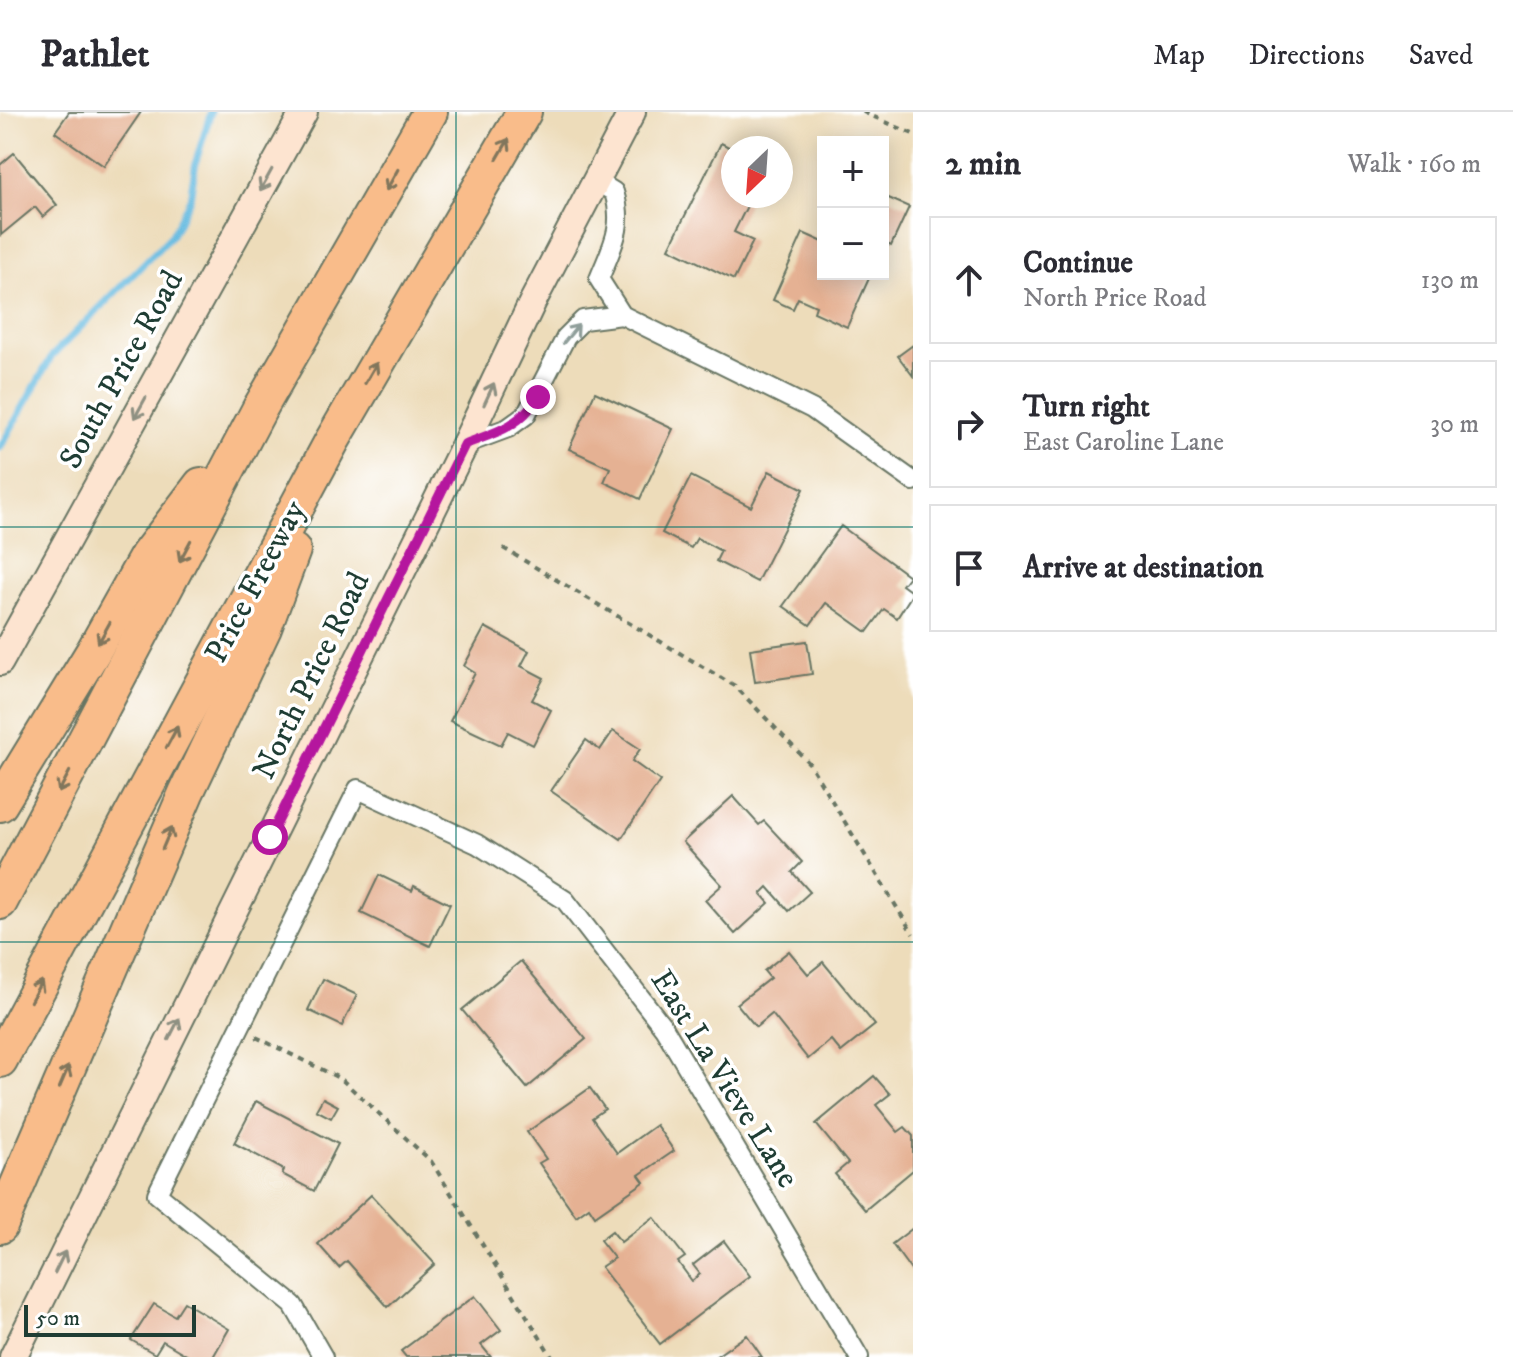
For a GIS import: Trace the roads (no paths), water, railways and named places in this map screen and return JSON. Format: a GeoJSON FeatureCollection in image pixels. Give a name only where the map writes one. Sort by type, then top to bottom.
{"type":"FeatureCollection","features":[{"type":"Feature","properties":{"kind":"highway"},"geometry":{"type":"LineString","coordinates":[[0,902],[260,408],[430,112]]}},
{"type":"Feature","properties":{"kind":"highway","name":"Price Freeway"},"geometry":{"type":"LineString","coordinates":[[0,1060],[332,441],[524,112]]}},
{"type":"Feature","properties":{"kind":"highway"},"geometry":{"type":"LineString","coordinates":[[0,804],[93,652],[147,556],[260,408]]}},
{"type":"Feature","properties":{"kind":"highway"},"geometry":{"type":"LineString","coordinates":[[0,1226],[186,793],[264,628],[332,441]]}},
{"type":"Feature","properties":{"kind":"main road","name":"South Price Road"},"geometry":{"type":"LineString","coordinates":[[0,662],[304,112]]}},
{"type":"Feature","properties":{"kind":"main road","name":"North Price Road"},"geometry":{"type":"LineString","coordinates":[[13,1357],[533,301],[632,112]]}},
{"type":"Feature","properties":{"kind":"street"},"geometry":{"type":"LineString","coordinates":[[596,181],[614,192],[619,211],[618,234],[599,279],[622,315],[812,409],[913,481]]}},
{"type":"Feature","properties":{"kind":"street"},"geometry":{"type":"LineString","coordinates":[[465,444],[508,428],[526,415],[566,337],[583,320],[622,315]]}},
{"type":"Feature","properties":{"kind":"street","name":"East La Vieve Lane"},"geometry":{"type":"LineString","coordinates":[[323,1357],[293,1305],[157,1194],[358,789],[477,844],[565,900],[664,1028],[859,1357]]}},
{"type":"Feature","properties":{"kind":"waterway"},"geometry":{"type":"LineString","coordinates":[[0,448],[52,356],[172,235],[190,199],[196,161],[211,112]]}}]}
